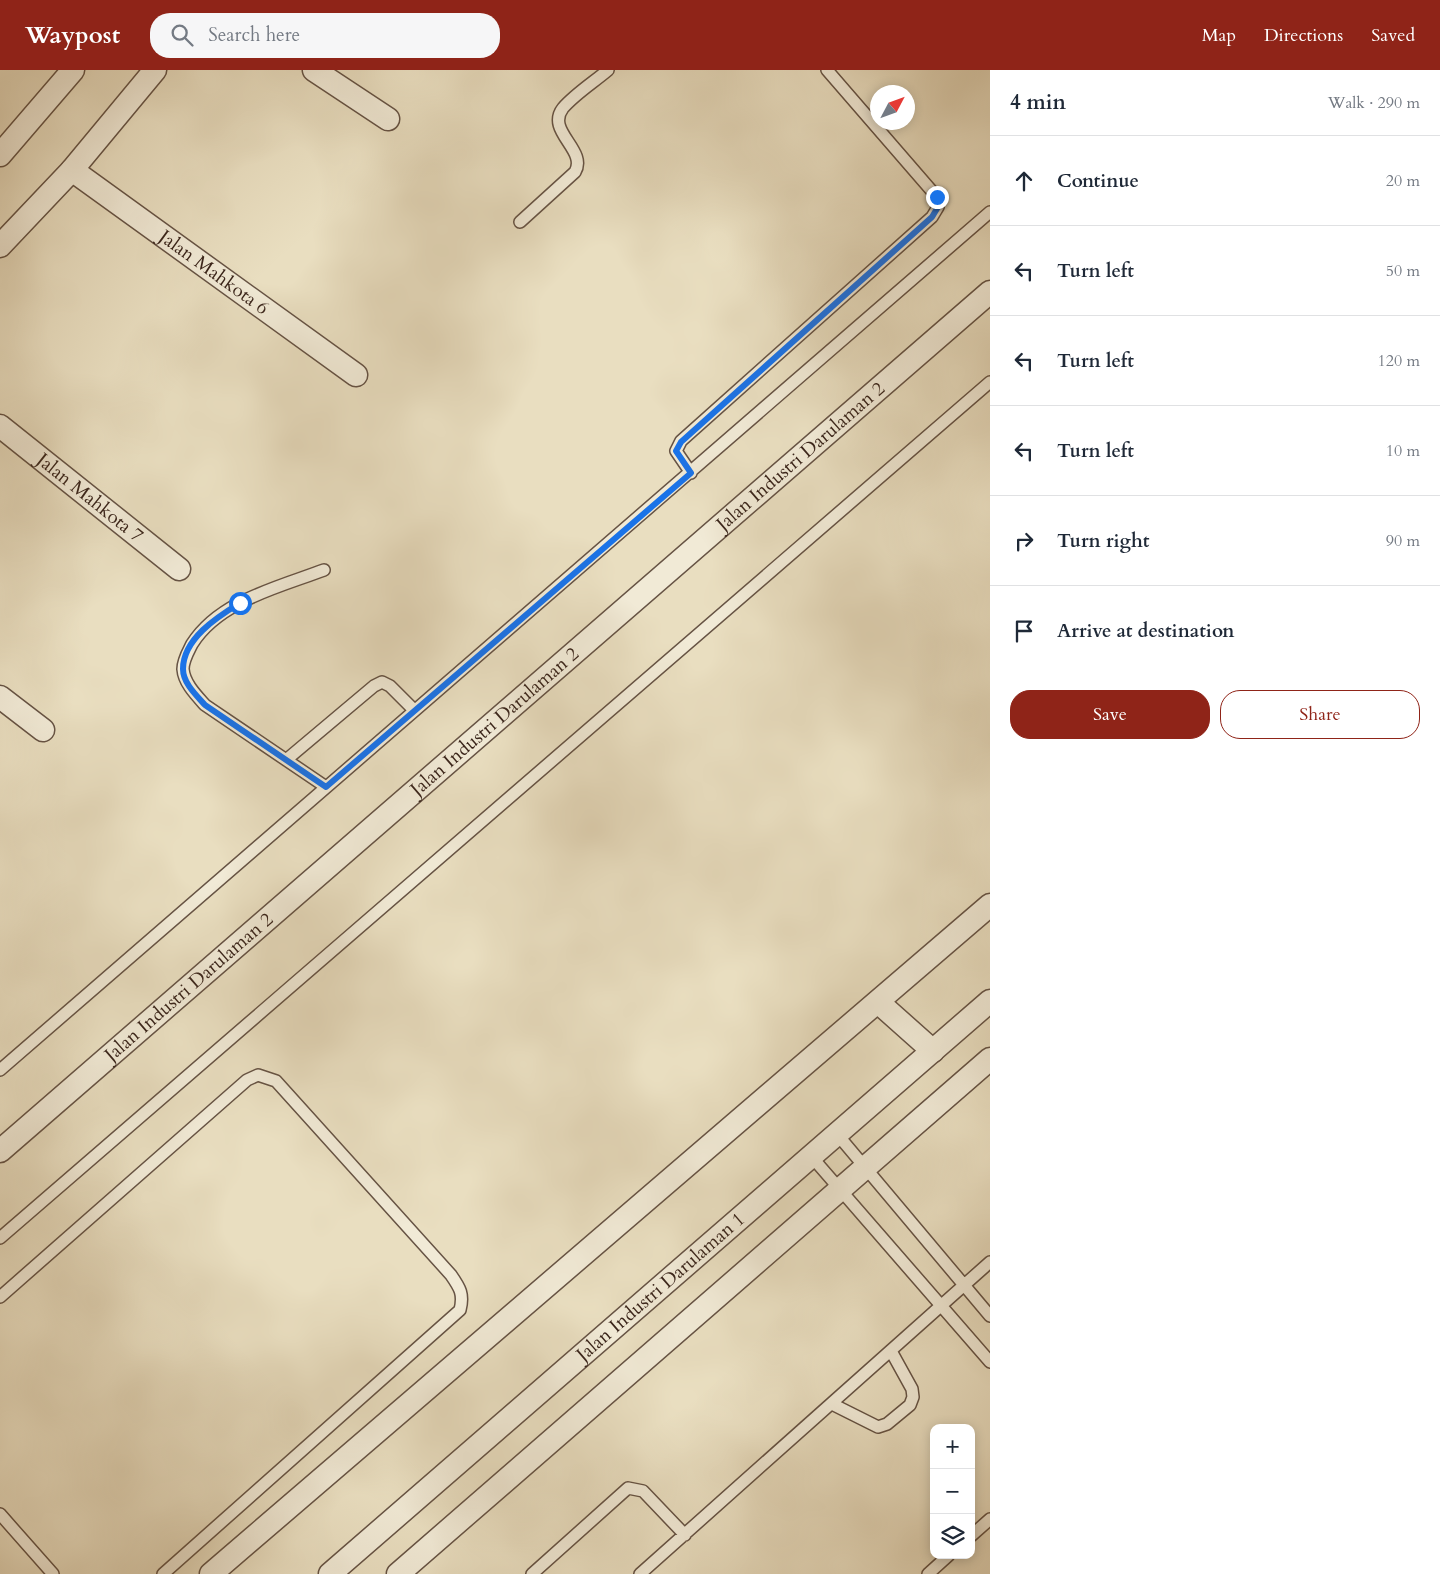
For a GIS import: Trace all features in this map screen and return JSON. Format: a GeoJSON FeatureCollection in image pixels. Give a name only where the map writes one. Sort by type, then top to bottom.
{"type":"FeatureCollection","features":[{"type":"Feature","properties":{"kind":"street"},"geometry":{"type":"LineString","coordinates":[[0,156],[73,70]]}},
{"type":"Feature","properties":{"kind":"street"},"geometry":{"type":"LineString","coordinates":[[0,246],[72,170],[155,70]]}},
{"type":"Feature","properties":{"kind":"street"},"geometry":{"type":"LineString","coordinates":[[314,70],[388,119]]}},
{"type":"Feature","properties":{"kind":"street","name":"Jalan Mahkota 6"},"geometry":{"type":"LineString","coordinates":[[72,170],[356,375]]}},
{"type":"Feature","properties":{"kind":"street","name":"Jalan Industri Darulaman 2"},"geometry":{"type":"LineString","coordinates":[[0,1151],[990,292]]}},
{"type":"Feature","properties":{"kind":"street","name":"Jalan Mahkota 7"},"geometry":{"type":"LineString","coordinates":[[0,426],[179,569]]}},
{"type":"Feature","properties":{"kind":"street"},"geometry":{"type":"LineString","coordinates":[[0,697],[44,730]]}},
{"type":"Feature","properties":{"kind":"street"},"geometry":{"type":"LineString","coordinates":[[211,1574],[990,904]]}},
{"type":"Feature","properties":{"kind":"street"},"geometry":{"type":"LineString","coordinates":[[878,1002],[933,1051]]}},
{"type":"Feature","properties":{"kind":"street","name":"Jalan Industri Darulaman 1"},"geometry":{"type":"LineString","coordinates":[[330,1574],[990,1002]]}},
{"type":"Feature","properties":{"kind":"street"},"geometry":{"type":"LineString","coordinates":[[398,1574],[990,1059]]}},
{"type":"Feature","properties":{"kind":"lane"},"geometry":{"type":"LineString","coordinates":[[520,222],[575,172],[579,165],[578,159],[559,127],[559,118],[563,109],[608,70]]}},
{"type":"Feature","properties":{"kind":"lane"},"geometry":{"type":"LineString","coordinates":[[691,473],[676,451],[681,442],[932,217],[938,207],[937,197],[828,70]]}},
{"type":"Feature","properties":{"kind":"lane"},"geometry":{"type":"LineString","coordinates":[[0,1070],[990,212]]}},
{"type":"Feature","properties":{"kind":"lane"},"geometry":{"type":"LineString","coordinates":[[0,1238],[990,382]]}},
{"type":"Feature","properties":{"kind":"lane"},"geometry":{"type":"LineString","coordinates":[[324,570],[240,603],[218,617],[198,636],[185,656],[183,670],[190,689],[205,705],[326,787]]}},
{"type":"Feature","properties":{"kind":"lane"},"geometry":{"type":"LineString","coordinates":[[286,760],[374,686],[382,682],[390,686],[414,710]]}},
{"type":"Feature","properties":{"kind":"lane"},"geometry":{"type":"LineString","coordinates":[[0,1297],[247,1080],[258,1075],[276,1081],[451,1275],[461,1290],[463,1299],[460,1310],[163,1574]]}},
{"type":"Feature","properties":{"kind":"lane"},"geometry":{"type":"LineString","coordinates":[[837,1134],[990,1316]]}},
{"type":"Feature","properties":{"kind":"lane"},"geometry":{"type":"LineString","coordinates":[[811,1156],[940,1307],[990,1362]]}},
{"type":"Feature","properties":{"kind":"lane"},"geometry":{"type":"LineString","coordinates":[[640,1574],[989,1264]]}},
{"type":"Feature","properties":{"kind":"lane"},"geometry":{"type":"LineString","coordinates":[[832,1404],[878,1427],[887,1424],[910,1405],[913,1397],[912,1389],[891,1351]]}},
{"type":"Feature","properties":{"kind":"lane"},"geometry":{"type":"LineString","coordinates":[[532,1574],[628,1488],[643,1491],[685,1535]]}},
{"type":"Feature","properties":{"kind":"lane"},"geometry":{"type":"LineString","coordinates":[[0,1514],[53,1574]]}},
{"type":"Feature","properties":{"kind":"lane"},"geometry":{"type":"LineString","coordinates":[[975,1532],[990,1519]]}},
{"type":"Feature","properties":{"kind":"lane"},"geometry":{"type":"LineString","coordinates":[[928,1574],[945,1559]]}},
{"type":"Feature","properties":{"kind":"route"},"geometry":{"type":"LineString","coordinates":[[240,603],[218,617],[198,636],[185,656],[183,670],[190,689],[205,705],[326,787],[691,473],[679,457],[676,451],[677,446],[932,217],[938,207],[937,197]]}}]}
